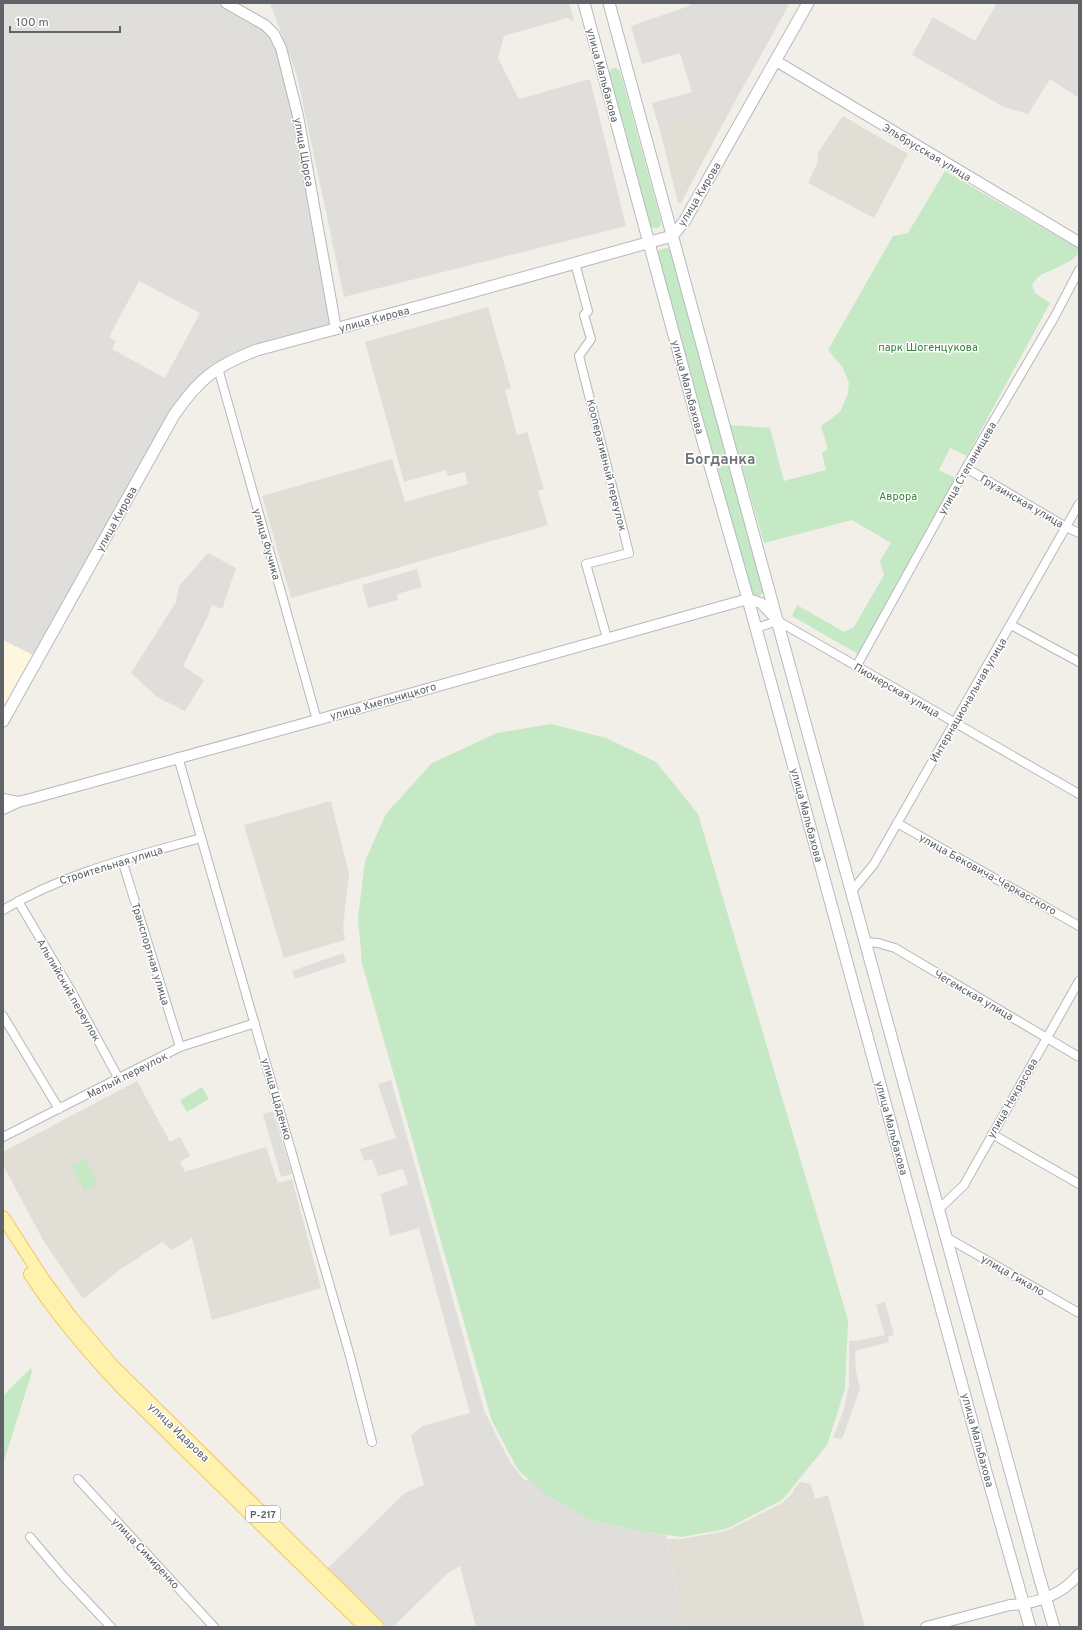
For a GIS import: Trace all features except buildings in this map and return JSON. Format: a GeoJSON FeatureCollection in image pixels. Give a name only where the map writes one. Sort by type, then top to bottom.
{"type":"FeatureCollection","features":[{"type":"Feature","properties":{"kind":"main road","name":"улица Мальбахова"},"geometry":{"type":"LineString","coordinates":[[584,3],[974,1429],[1030,1627]]}},
{"type":"Feature","properties":{"kind":"main road","name":"улица Мальбахова"},"geometry":{"type":"LineString","coordinates":[[609,3],[938,1210],[1054,1627]]}},
{"type":"Feature","properties":{"kind":"main road","name":"улица Кирова"},"geometry":{"type":"LineString","coordinates":[[3,721],[174,415],[195,386],[218,368],[238,357],[257,350],[672,236],[684,222],[808,3]]}},
{"type":"Feature","properties":{"kind":"main road","name":"улица Идарова"},"geometry":{"type":"LineString","coordinates":[[3,1217],[43,1279],[71,1317],[112,1365],[378,1627]]}},
{"type":"Feature","properties":{"kind":"main road","name":"улица Идарова"},"geometry":{"type":"LineString","coordinates":[[3,1232],[41,1292],[91,1355],[142,1408],[365,1627]]}},
{"type":"Feature","properties":{"kind":"street","name":"улица Щорса"},"geometry":{"type":"LineString","coordinates":[[226,3],[265,25],[274,34],[281,48],[298,116],[336,329]]}},
{"type":"Feature","properties":{"kind":"street","name":"Эльбрусская улица"},"geometry":{"type":"LineString","coordinates":[[776,61],[1079,242]]}},
{"type":"Feature","properties":{"kind":"street","name":"Кооперативный переулок"},"geometry":{"type":"LineString","coordinates":[[575,263],[588,311],[584,315],[590,339],[579,356],[630,553],[586,564],[607,638]]}},
{"type":"Feature","properties":{"kind":"street","name":"улица Степанищева"},"geometry":{"type":"LineString","coordinates":[[856,666],[966,468],[1055,316],[1079,270]]}},
{"type":"Feature","properties":{"kind":"street","name":"улица Фучика"},"geometry":{"type":"LineString","coordinates":[[218,368],[317,720]]}},
{"type":"Feature","properties":{"kind":"street","name":"Грузинская улица"},"geometry":{"type":"LineString","coordinates":[[966,468],[1066,527],[1079,533]]}},
{"type":"Feature","properties":{"kind":"street","name":"Интернациональная улица"},"geometry":{"type":"LineString","coordinates":[[851,892],[874,864],[1079,504]]}},
{"type":"Feature","properties":{"kind":"street"},"geometry":{"type":"LineString","coordinates":[[761,603],[770,594]]}},
{"type":"Feature","properties":{"kind":"street"},"geometry":{"type":"LineString","coordinates":[[748,599],[761,603],[778,621],[756,628]]}},
{"type":"Feature","properties":{"kind":"street","name":"улица Хмельницкого"},"geometry":{"type":"LineString","coordinates":[[3,809],[18,802],[748,599]]}},
{"type":"Feature","properties":{"kind":"street","name":"Пионерская улица"},"geometry":{"type":"LineString","coordinates":[[778,621],[1079,794]]}},
{"type":"Feature","properties":{"kind":"street"},"geometry":{"type":"LineString","coordinates":[[1011,625],[1079,662]]}},
{"type":"Feature","properties":{"kind":"street","name":"улица Щаденко"},"geometry":{"type":"LineString","coordinates":[[178,757],[350,1356],[372,1442]]}},
{"type":"Feature","properties":{"kind":"street"},"geometry":{"type":"LineString","coordinates":[[3,799],[18,802]]}},
{"type":"Feature","properties":{"kind":"street","name":"улица Бековича-Черкасского"},"geometry":{"type":"LineString","coordinates":[[897,823],[1079,926]]}},
{"type":"Feature","properties":{"kind":"street","name":"Строительная улица"},"geometry":{"type":"LineString","coordinates":[[3,910],[46,887],[72,876],[122,860],[201,838]]}},
{"type":"Feature","properties":{"kind":"street","name":"Транспортная улица"},"geometry":{"type":"LineString","coordinates":[[122,860],[180,1047]]}},
{"type":"Feature","properties":{"kind":"street","name":"Альпийский переулок"},"geometry":{"type":"LineString","coordinates":[[18,901],[70,989],[119,1079]]}},
{"type":"Feature","properties":{"kind":"street","name":"Чегемская улица"},"geometry":{"type":"LineString","coordinates":[[865,942],[878,943],[895,948],[1079,1057]]}},
{"type":"Feature","properties":{"kind":"street","name":"улица Некрасова"},"geometry":{"type":"LineString","coordinates":[[938,1210],[964,1185],[1079,981]]}},
{"type":"Feature","properties":{"kind":"street"},"geometry":{"type":"LineString","coordinates":[[3,1016],[59,1109]]}},
{"type":"Feature","properties":{"kind":"street","name":"Малый переулок"},"geometry":{"type":"LineString","coordinates":[[3,1137],[180,1047],[255,1022]]}},
{"type":"Feature","properties":{"kind":"street"},"geometry":{"type":"LineString","coordinates":[[992,1134],[1079,1184]]}},
{"type":"Feature","properties":{"kind":"street","name":"улица Гикало"},"geometry":{"type":"LineString","coordinates":[[946,1237],[1079,1313]]}},
{"type":"Feature","properties":{"kind":"street","name":"улица Симиренко"},"geometry":{"type":"LineString","coordinates":[[78,1479],[214,1627]]}},
{"type":"Feature","properties":{"kind":"street"},"geometry":{"type":"LineString","coordinates":[[30,1536],[63,1576],[111,1627]]}},
{"type":"Feature","properties":{"kind":"street"},"geometry":{"type":"LineString","coordinates":[[926,1627],[939,1625],[1010,1605],[1024,1604],[1046,1598],[1062,1590],[1079,1574]]}},
{"type":"Feature","properties":{"kind":"shaded area"},"geometry":{"type":"Polygon","coordinates":[[[3,3],[226,3],[278,40],[336,329],[257,350],[195,386],[39,658],[3,640],[3,3]],[[139,281],[109,337],[116,341],[112,349],[165,378],[200,313],[139,281]]]}},
{"type":"Feature","properties":{"kind":"shaded area"},"geometry":{"type":"Polygon","coordinates":[[[270,3],[569,3],[574,22],[567,18],[504,36],[498,58],[519,99],[590,79],[626,226],[344,297],[297,76],[270,3]]]}},
{"type":"Feature","properties":{"kind":"shaded area"},"geometry":{"type":"Polygon","coordinates":[[[690,3],[790,3],[733,105],[659,127],[652,103],[692,92],[680,53],[642,64],[631,26],[689,6],[690,3]]]}},
{"type":"Feature","properties":{"kind":"shaded area"},"geometry":{"type":"Polygon","coordinates":[[[997,3],[1079,3],[1079,98],[1050,79],[1028,114],[1004,107],[912,55],[933,17],[975,41],[997,3]]]}},
{"type":"Feature","properties":{"kind":"shaded area"},"geometry":{"type":"Polygon","coordinates":[[[733,105],[681,203],[678,203],[659,127],[733,105]]]}},
{"type":"Feature","properties":{"kind":"shaded area"},"geometry":{"type":"Polygon","coordinates":[[[843,116],[908,154],[874,218],[808,183],[818,161],[818,152],[843,116]]]}},
{"type":"Feature","properties":{"kind":"shaded area"},"geometry":{"type":"Polygon","coordinates":[[[488,307],[511,388],[505,390],[517,435],[527,432],[544,489],[538,491],[548,525],[291,598],[262,496],[392,459],[405,502],[468,484],[465,472],[448,476],[446,470],[404,482],[365,342],[488,307]]]}},
{"type":"Feature","properties":{"kind":"shaded area"},"geometry":{"type":"Polygon","coordinates":[[[208,553],[236,568],[222,609],[212,605],[183,666],[204,680],[185,711],[157,697],[131,673],[176,602],[179,586],[208,553]]]}},
{"type":"Feature","properties":{"kind":"shaded area"},"geometry":{"type":"Polygon","coordinates":[[[417,569],[422,587],[397,594],[398,600],[368,608],[362,585],[417,569]]]}},
{"type":"Feature","properties":{"kind":"shaded area"},"geometry":{"type":"Polygon","coordinates":[[[3,640],[39,658],[3,721],[3,640]]]}},
{"type":"Feature","properties":{"kind":"shaded area"},"geometry":{"type":"Polygon","coordinates":[[[331,801],[349,874],[343,927],[345,940],[284,958],[244,825],[331,801]]]}},
{"type":"Feature","properties":{"kind":"shaded area"},"geometry":{"type":"Polygon","coordinates":[[[343,953],[346,962],[295,979],[292,971],[343,953]]]}},
{"type":"Feature","properties":{"kind":"shaded area"},"geometry":{"type":"Polygon","coordinates":[[[391,1080],[484,1410],[497,1437],[511,1463],[525,1481],[530,1479],[548,1496],[590,1520],[666,1535],[683,1627],[476,1627],[460,1566],[449,1572],[393,1627],[386,1627],[327,1569],[405,1493],[424,1485],[411,1436],[422,1426],[470,1413],[419,1228],[390,1236],[381,1194],[408,1184],[403,1169],[378,1176],[372,1159],[364,1161],[360,1149],[396,1138],[378,1084],[391,1080]]]}},
{"type":"Feature","properties":{"kind":"shaded area"},"geometry":{"type":"Polygon","coordinates":[[[137,1081],[170,1142],[180,1137],[190,1156],[180,1162],[185,1172],[266,1147],[278,1183],[292,1179],[321,1288],[212,1320],[192,1238],[172,1250],[162,1242],[118,1271],[83,1299],[43,1240],[3,1165],[3,1152],[137,1081]]]}},
{"type":"Feature","properties":{"kind":"shaded area"},"geometry":{"type":"Polygon","coordinates":[[[273,1111],[292,1174],[281,1177],[263,1114],[273,1111]]]}},
{"type":"Feature","properties":{"kind":"shaded area"},"geometry":{"type":"Polygon","coordinates":[[[885,1302],[894,1335],[888,1337],[889,1342],[855,1351],[856,1371],[860,1389],[842,1439],[833,1438],[844,1409],[849,1386],[849,1341],[885,1335],[876,1305],[885,1302]]]}},
{"type":"Feature","properties":{"kind":"shaded area"},"geometry":{"type":"Polygon","coordinates":[[[800,1482],[811,1484],[815,1499],[828,1495],[865,1627],[683,1627],[667,1539],[682,1539],[726,1531],[781,1504],[792,1494],[800,1482]]]}},
{"type":"Feature","properties":{"kind":"green space"},"geometry":{"type":"Polygon","coordinates":[[[613,68],[620,71],[661,221],[661,225],[658,228],[651,227],[609,73],[613,68]]]}},
{"type":"Feature","properties":{"kind":"green space","name":"парк Шогенцукова"},"geometry":{"type":"Polygon","coordinates":[[[945,171],[1079,249],[1078,254],[1069,262],[1038,277],[1032,285],[1035,293],[1050,303],[967,456],[950,448],[939,470],[955,478],[858,654],[792,616],[797,605],[844,632],[854,627],[884,575],[880,561],[891,543],[852,520],[764,543],[730,425],[770,428],[784,481],[826,470],[822,453],[828,449],[821,426],[840,412],[848,394],[849,383],[843,368],[828,350],[893,236],[908,233],[945,171]]]}},
{"type":"Feature","properties":{"kind":"green space"},"geometry":{"type":"Polygon","coordinates":[[[668,248],[671,251],[763,589],[763,593],[759,596],[754,595],[751,591],[658,255],[658,251],[668,248]]]}},
{"type":"Feature","properties":{"kind":"green space"},"geometry":{"type":"Polygon","coordinates":[[[551,724],[606,738],[656,762],[698,814],[848,1320],[845,1389],[827,1445],[782,1500],[726,1529],[682,1537],[640,1531],[590,1520],[548,1496],[518,1470],[492,1421],[362,963],[358,918],[365,861],[386,814],[432,763],[497,733],[551,724]]]}},
{"type":"Feature","properties":{"kind":"green space"},"geometry":{"type":"Polygon","coordinates":[[[202,1087],[209,1099],[187,1112],[180,1100],[202,1087]]]}},
{"type":"Feature","properties":{"kind":"green space"},"geometry":{"type":"Polygon","coordinates":[[[85,1159],[98,1183],[84,1191],[71,1166],[85,1159]]]}},
{"type":"Feature","properties":{"kind":"green space"},"geometry":{"type":"Polygon","coordinates":[[[31,1368],[32,1372],[3,1464],[3,1396],[31,1368]]]}},
{"type":"Feature","properties":{"kind":"district","name":"Богданка"},"geometry":{"type":"Point","coordinates":[720,459]}},
{"type":"Feature","properties":{"kind":"park label","name":"Аврора"},"geometry":{"type":"Point","coordinates":[898,496]}}]}
